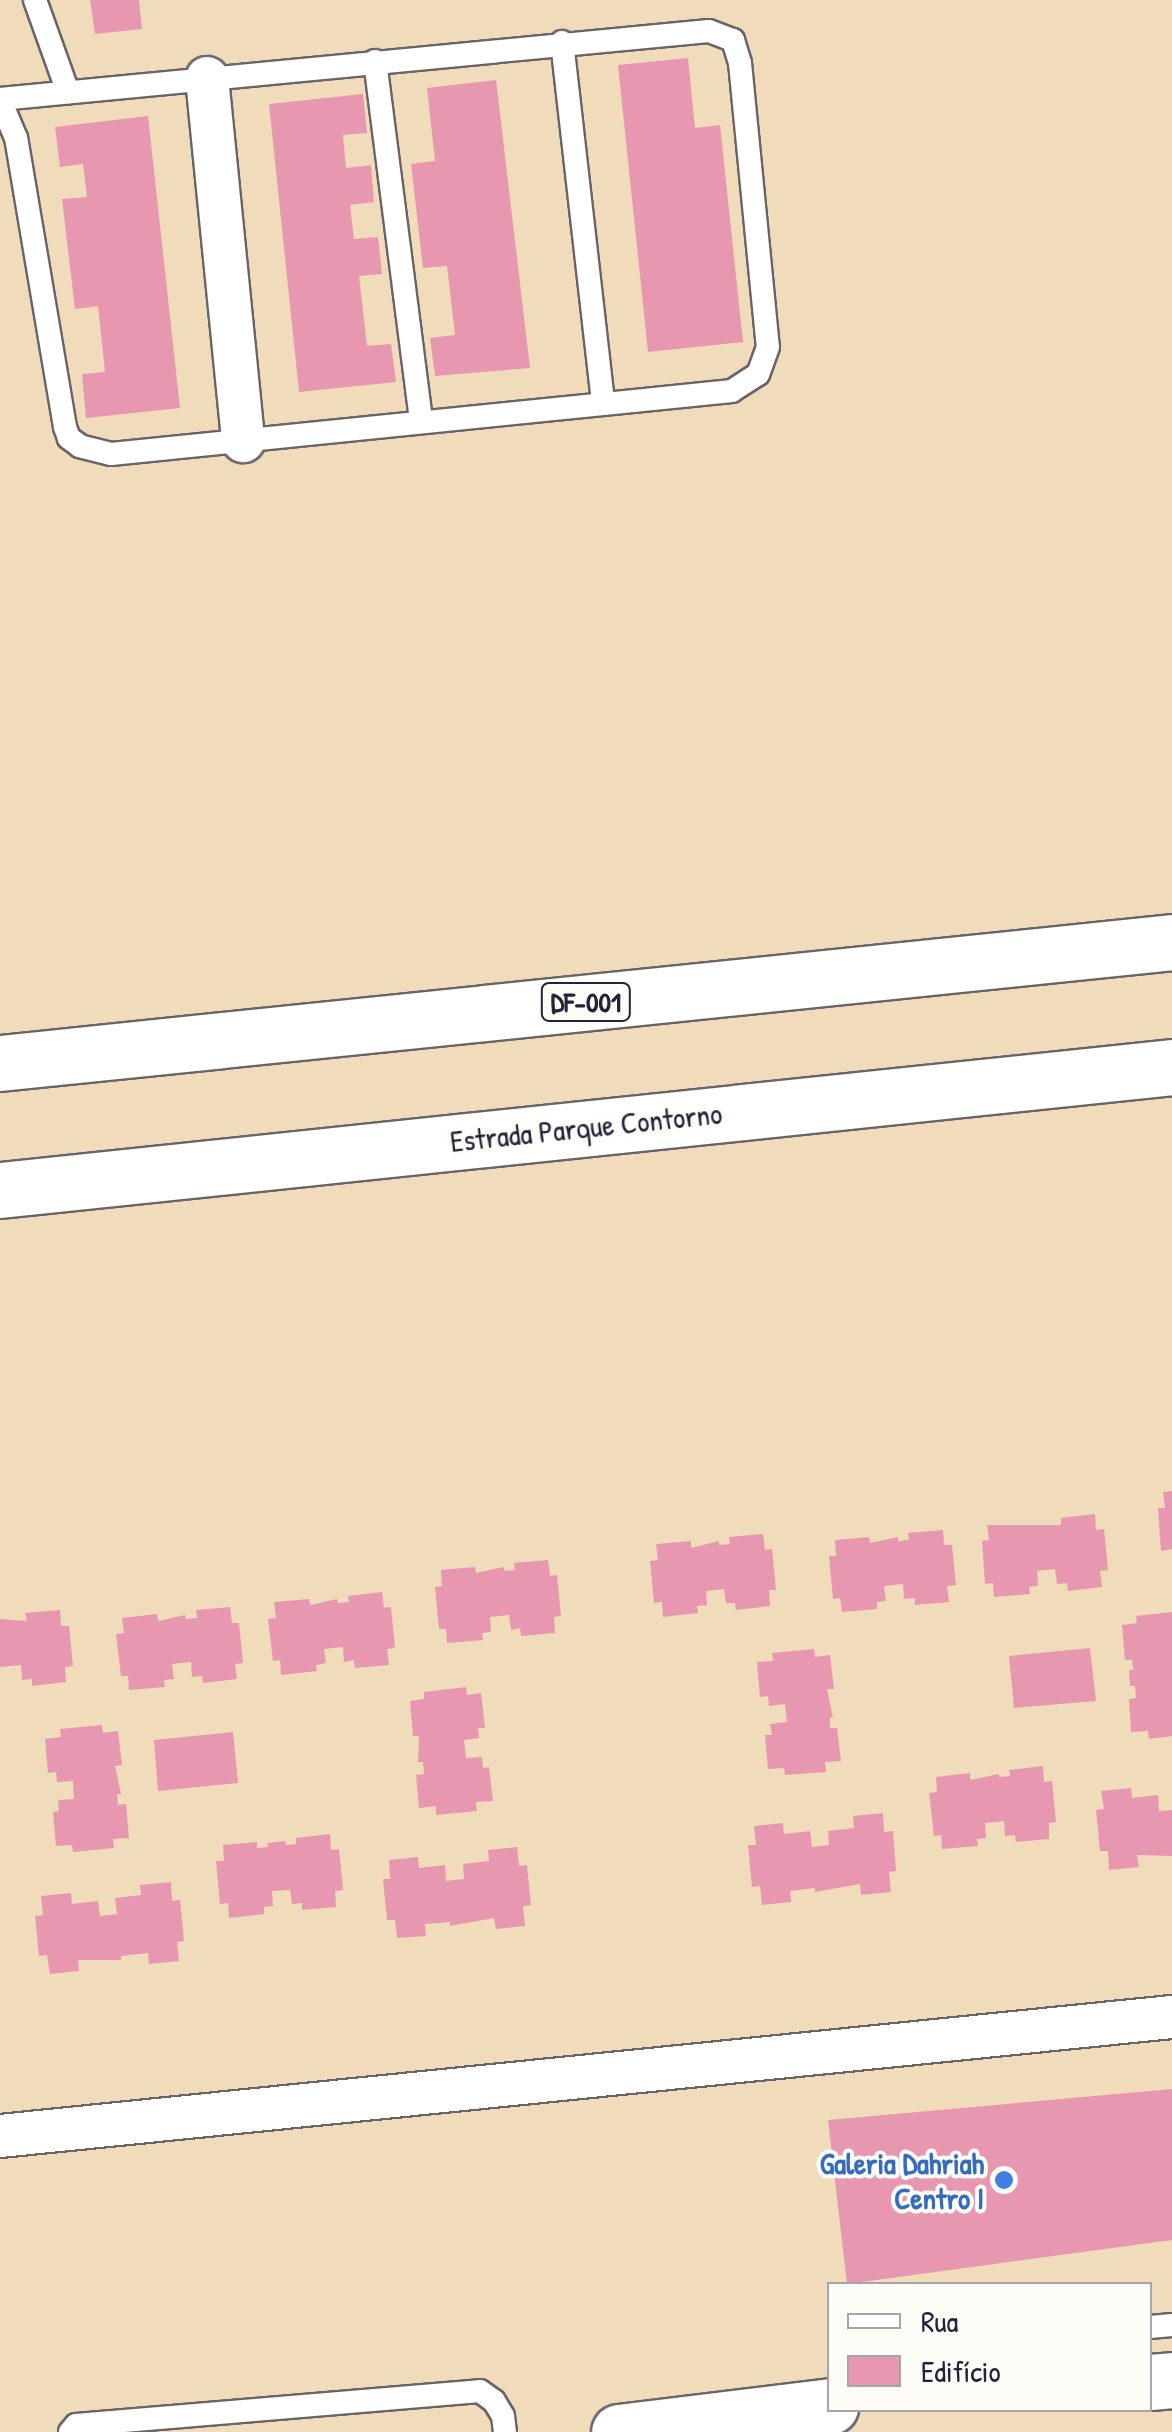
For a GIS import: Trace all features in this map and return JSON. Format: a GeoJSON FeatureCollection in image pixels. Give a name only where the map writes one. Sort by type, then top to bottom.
{"type":"FeatureCollection","features":[{"type":"Feature","properties":{"kind":"main road","name":"DF-001"},"geometry":{"type":"LineString","coordinates":[[0,1062],[1172,942]]}},
{"type":"Feature","properties":{"kind":"main road","name":"Estrada Parque Contorno"},"geometry":{"type":"LineString","coordinates":[[0,1190],[1172,1067]]}},
{"type":"Feature","properties":{"kind":"main road"},"geometry":{"type":"LineString","coordinates":[[619,2432],[827,2406]]}},
{"type":"Feature","properties":{"kind":"street"},"geometry":{"type":"LineString","coordinates":[[207,78],[243,441]]}},
{"type":"Feature","properties":{"kind":"street"},"geometry":{"type":"LineString","coordinates":[[0,2136],[1172,2017]]}},
{"type":"Feature","properties":{"kind":"lane"},"geometry":{"type":"LineString","coordinates":[[35,0],[68,92]]}},
{"type":"Feature","properties":{"kind":"lane"},"geometry":{"type":"LineString","coordinates":[[709,31],[733,40],[740,64],[768,348],[758,374],[732,391],[111,454],[69,438],[16,138],[0,100],[207,78],[709,31]]}},
{"type":"Feature","properties":{"kind":"lane"},"geometry":{"type":"LineString","coordinates":[[562,42],[603,404]]}},
{"type":"Feature","properties":{"kind":"lane"},"geometry":{"type":"LineString","coordinates":[[375,60],[421,422]]}},
{"type":"Feature","properties":{"kind":"lane"},"geometry":{"type":"LineString","coordinates":[[70,2432],[76,2425],[480,2391],[494,2401],[504,2416],[504,2432]]}},
{"type":"Feature","properties":{"kind":"building"},"geometry":{"type":"Polygon","coordinates":[[[90,0],[139,0],[142,29],[95,34],[90,0]]]}},
{"type":"Feature","properties":{"kind":"building"},"geometry":{"type":"Polygon","coordinates":[[[688,58],[695,128],[720,125],[743,342],[648,352],[618,65],[688,58]]]}},
{"type":"Feature","properties":{"kind":"building"},"geometry":{"type":"Polygon","coordinates":[[[496,80],[530,368],[435,376],[430,338],[455,335],[447,266],[423,268],[411,164],[435,161],[427,88],[496,80]]]}},
{"type":"Feature","properties":{"kind":"building"},"geometry":{"type":"Polygon","coordinates":[[[363,94],[367,133],[343,135],[346,168],[371,165],[374,202],[350,205],[354,239],[378,237],[382,274],[359,276],[367,346],[391,344],[396,382],[299,392],[269,104],[363,94]]]}},
{"type":"Feature","properties":{"kind":"building"},"geometry":{"type":"Polygon","coordinates":[[[148,116],[180,408],[86,418],[82,374],[105,372],[98,306],[75,309],[62,199],[87,197],[83,164],[60,167],[55,127],[148,116]]]}},
{"type":"Feature","properties":{"kind":"building"},"geometry":{"type":"Polygon","coordinates":[[[1172,1491],[1172,1549],[1161,1551],[1158,1508],[1165,1508],[1163,1492],[1172,1491]]]}},
{"type":"Feature","properties":{"kind":"building"},"geometry":{"type":"Polygon","coordinates":[[[1095,1514],[1096,1530],[1104,1529],[1108,1570],[1100,1571],[1102,1587],[1068,1591],[1067,1583],[1057,1584],[1055,1569],[1037,1571],[1038,1586],[1029,1587],[1030,1594],[994,1597],[993,1583],[985,1584],[982,1541],[989,1540],[987,1525],[1061,1525],[1061,1518],[1095,1514]]]}},
{"type":"Feature","properties":{"kind":"building"},"geometry":{"type":"Polygon","coordinates":[[[943,1530],[944,1545],[952,1545],[956,1585],[947,1586],[949,1602],[915,1605],[915,1598],[904,1599],[903,1584],[884,1586],[886,1601],[877,1602],[877,1609],[842,1612],[840,1598],[833,1599],[829,1556],[836,1556],[835,1540],[909,1540],[908,1533],[943,1530]]]}},
{"type":"Feature","properties":{"kind":"building"},"geometry":{"type":"Polygon","coordinates":[[[763,1534],[765,1550],[772,1549],[776,1590],[769,1590],[770,1606],[736,1610],[735,1603],[726,1603],[724,1589],[706,1591],[707,1605],[697,1606],[698,1613],[663,1617],[662,1602],[654,1603],[650,1561],[658,1560],[656,1544],[691,1541],[691,1548],[719,1541],[719,1545],[730,1544],[729,1537],[763,1534]]]}},
{"type":"Feature","properties":{"kind":"building"},"geometry":{"type":"Polygon","coordinates":[[[548,1560],[550,1576],[557,1575],[561,1616],[554,1617],[555,1633],[521,1636],[520,1628],[511,1630],[509,1615],[490,1617],[491,1632],[482,1633],[483,1640],[447,1643],[446,1629],[439,1629],[435,1587],[442,1586],[441,1570],[515,1570],[514,1563],[548,1560]]]}},
{"type":"Feature","properties":{"kind":"building"},"geometry":{"type":"Polygon","coordinates":[[[382,1592],[384,1608],[391,1607],[395,1648],[387,1649],[389,1665],[355,1668],[354,1660],[344,1662],[343,1647],[324,1649],[326,1663],[316,1665],[317,1671],[281,1675],[280,1660],[273,1661],[268,1619],[276,1618],[274,1602],[349,1602],[348,1596],[382,1592]]]}},
{"type":"Feature","properties":{"kind":"building"},"geometry":{"type":"Polygon","coordinates":[[[230,1607],[232,1623],[239,1623],[243,1663],[235,1664],[237,1679],[203,1683],[202,1676],[192,1677],[191,1662],[172,1664],[174,1679],[164,1680],[165,1687],[129,1690],[128,1676],[121,1676],[116,1634],[124,1633],[122,1618],[157,1614],[158,1621],[185,1615],[186,1619],[197,1618],[196,1610],[230,1607]]]}},
{"type":"Feature","properties":{"kind":"building"},"geometry":{"type":"Polygon","coordinates":[[[60,1610],[61,1626],[69,1626],[73,1666],[65,1667],[66,1682],[32,1686],[32,1679],[22,1680],[21,1665],[0,1667],[0,1619],[27,1621],[25,1613],[60,1610]]]}},
{"type":"Feature","properties":{"kind":"building"},"geometry":{"type":"Polygon","coordinates":[[[1172,1612],[1172,1736],[1149,1739],[1148,1731],[1131,1732],[1129,1699],[1136,1698],[1135,1686],[1130,1686],[1132,1660],[1125,1660],[1122,1625],[1137,1623],[1136,1616],[1172,1612]]]}},
{"type":"Feature","properties":{"kind":"building"},"geometry":{"type":"Polygon","coordinates":[[[1090,1648],[1096,1701],[1014,1708],[1009,1656],[1090,1648]]]}},
{"type":"Feature","properties":{"kind":"building"},"geometry":{"type":"Polygon","coordinates":[[[814,1649],[815,1657],[830,1655],[834,1689],[827,1689],[833,1718],[830,1717],[830,1728],[837,1728],[841,1761],[825,1762],[826,1772],[785,1775],[784,1768],[768,1769],[765,1735],[772,1735],[770,1724],[787,1722],[785,1704],[769,1706],[768,1696],[760,1697],[757,1662],[773,1661],[772,1653],[814,1649]]]}},
{"type":"Feature","properties":{"kind":"building"},"geometry":{"type":"Polygon","coordinates":[[[466,1687],[467,1695],[481,1693],[485,1728],[478,1728],[479,1738],[464,1740],[466,1758],[482,1757],[483,1768],[489,1767],[493,1801],[476,1802],[477,1811],[436,1815],[436,1806],[419,1808],[416,1775],[424,1774],[423,1762],[418,1762],[419,1736],[413,1736],[410,1701],[424,1699],[424,1692],[466,1687]]]}},
{"type":"Feature","properties":{"kind":"building"},"geometry":{"type":"Polygon","coordinates":[[[102,1725],[103,1733],[118,1731],[122,1765],[115,1766],[121,1794],[117,1794],[118,1805],[126,1804],[129,1838],[113,1839],[114,1848],[73,1852],[72,1845],[56,1846],[53,1812],[59,1811],[58,1800],[74,1799],[73,1781],[57,1782],[56,1772],[48,1773],[45,1739],[61,1737],[60,1729],[102,1725]]]}},
{"type":"Feature","properties":{"kind":"building"},"geometry":{"type":"Polygon","coordinates":[[[233,1732],[238,1783],[158,1791],[154,1740],[233,1732]]]}},
{"type":"Feature","properties":{"kind":"building"},"geometry":{"type":"Polygon","coordinates":[[[1043,1766],[1044,1782],[1052,1781],[1056,1822],[1049,1823],[1049,1839],[1016,1842],[1015,1835],[1005,1836],[1004,1821],[985,1823],[986,1838],[977,1839],[978,1846],[942,1849],[941,1835],[934,1836],[929,1793],[937,1792],[936,1777],[970,1773],[970,1780],[999,1774],[1010,1776],[1009,1770],[1043,1766]]]}},
{"type":"Feature","properties":{"kind":"building"},"geometry":{"type":"Polygon","coordinates":[[[1131,1788],[1132,1798],[1158,1795],[1159,1811],[1172,1810],[1172,1856],[1137,1855],[1139,1867],[1109,1870],[1108,1851],[1100,1851],[1096,1810],[1104,1809],[1101,1791],[1131,1788]]]}},
{"type":"Feature","properties":{"kind":"building"},"geometry":{"type":"Polygon","coordinates":[[[883,1813],[884,1832],[893,1831],[896,1871],[889,1872],[891,1892],[861,1895],[860,1884],[815,1892],[815,1888],[790,1891],[791,1902],[762,1905],[760,1886],[752,1887],[748,1845],[756,1845],[754,1826],[783,1823],[784,1834],[810,1831],[812,1847],[829,1845],[828,1831],[854,1828],[853,1816],[883,1813]]]}},
{"type":"Feature","properties":{"kind":"building"},"geometry":{"type":"Polygon","coordinates":[[[330,1834],[331,1850],[339,1849],[343,1890],[335,1891],[336,1907],[302,1910],[302,1903],[292,1904],[290,1890],[272,1891],[273,1906],[264,1907],[264,1914],[229,1918],[228,1903],[220,1904],[216,1861],[224,1861],[223,1845],[257,1842],[257,1848],[268,1847],[267,1843],[296,1844],[296,1838],[330,1834]]]}},
{"type":"Feature","properties":{"kind":"building"},"geometry":{"type":"Polygon","coordinates":[[[517,1847],[519,1866],[527,1865],[531,1905],[523,1906],[525,1926],[496,1929],[494,1918],[450,1926],[450,1922],[425,1924],[426,1936],[397,1938],[395,1920],[387,1920],[383,1879],[390,1879],[389,1860],[418,1857],[419,1868],[445,1865],[446,1881],[464,1879],[463,1864],[489,1861],[488,1850],[517,1847]]]}},
{"type":"Feature","properties":{"kind":"building"},"geometry":{"type":"Polygon","coordinates":[[[171,1882],[172,1901],[180,1900],[184,1941],[177,1942],[179,1961],[149,1964],[148,1953],[121,1956],[121,1960],[78,1960],[79,1971],[50,1974],[47,1955],[39,1956],[35,1916],[43,1915],[41,1896],[71,1893],[72,1904],[98,1901],[100,1916],[117,1914],[115,1898],[141,1895],[140,1885],[171,1882]]]}},
{"type":"Feature","properties":{"kind":"building","name":"Galeria Dahriah Centro I"},"geometry":{"type":"Polygon","coordinates":[[[1172,2089],[1172,2240],[847,2282],[828,2120],[1172,2089]]]}},
{"type":"Feature","properties":{"kind":"place","name":"Galeria Dahriah Centro I"},"geometry":{"type":"Point","coordinates":[1004,2180]}}]}
